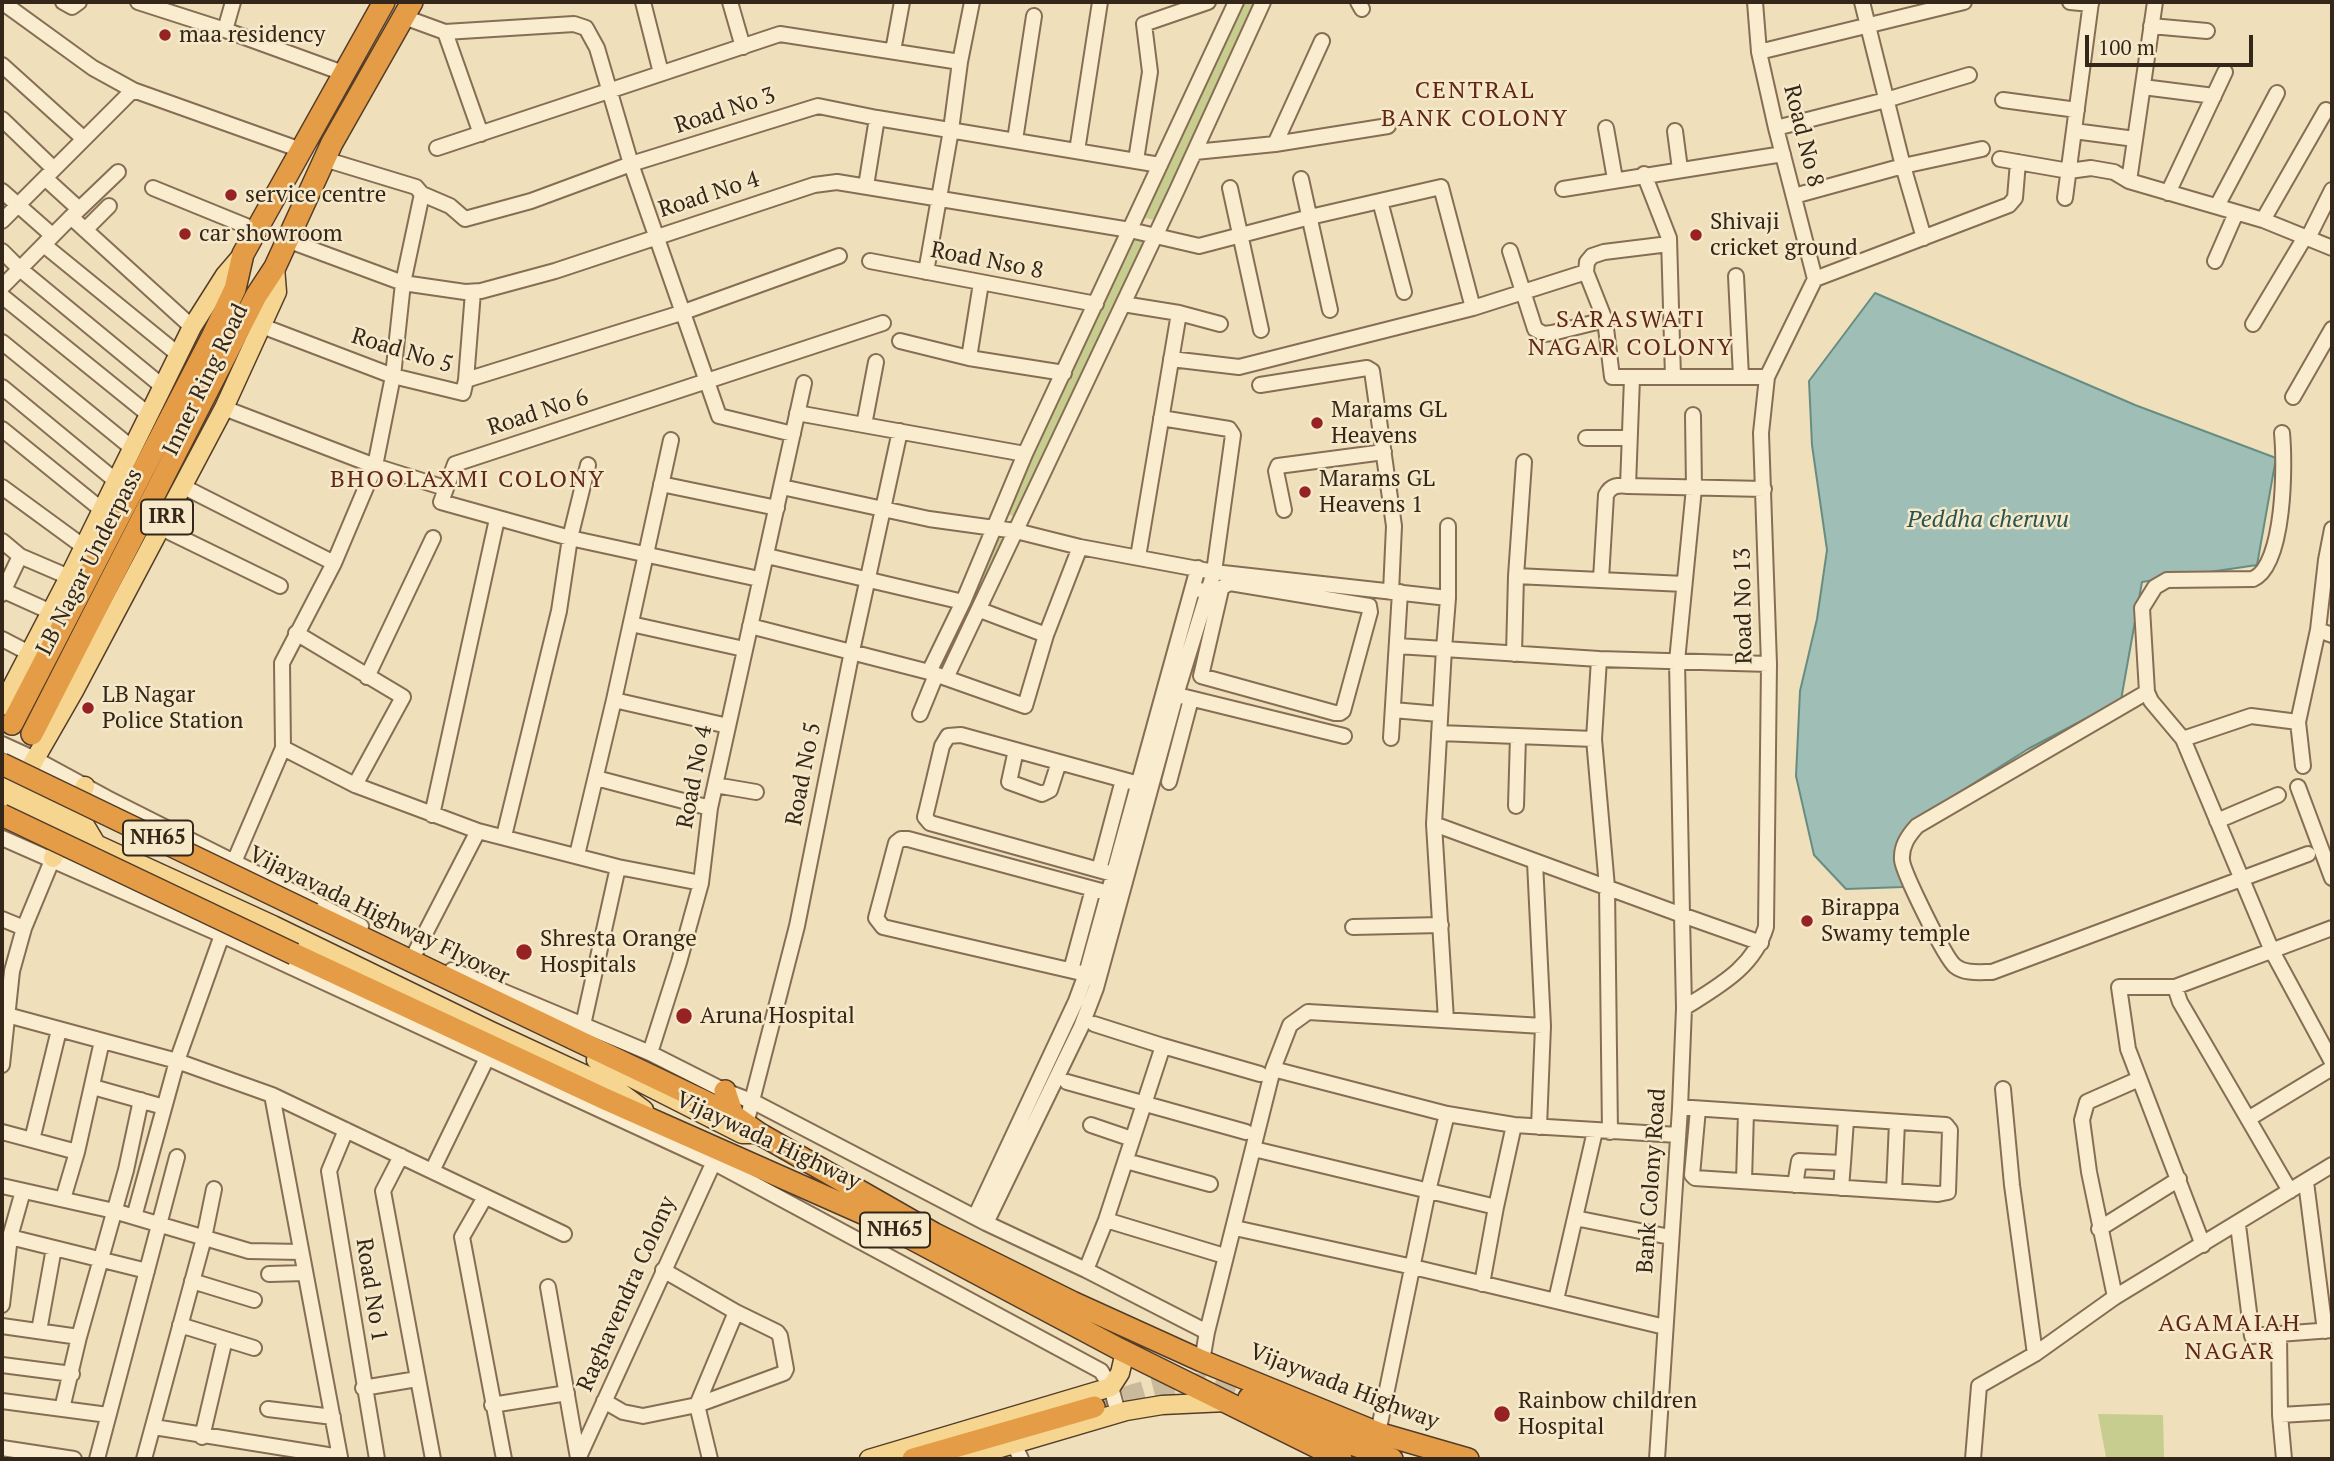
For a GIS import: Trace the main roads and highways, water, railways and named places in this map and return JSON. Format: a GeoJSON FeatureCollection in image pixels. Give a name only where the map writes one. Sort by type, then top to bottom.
{"type":"FeatureCollection","features":[{"type":"Feature","properties":{"kind":"highway","name":"Inner Ring Road"},"geometry":{"type":"LineString","coordinates":[[243,254],[381,5]]}},
{"type":"Feature","properties":{"kind":"highway","name":"Inner Ring Road"},"geometry":{"type":"LineString","coordinates":[[275,267],[328,151],[408,10]]}},
{"type":"Feature","properties":{"kind":"highway"},"geometry":{"type":"LineString","coordinates":[[339,79],[359,97]]}},
{"type":"Feature","properties":{"kind":"highway"},"geometry":{"type":"LineString","coordinates":[[306,141],[328,151]]}},
{"type":"Feature","properties":{"kind":"highway","name":"LB Nagar Underpass"},"geometry":{"type":"LineString","coordinates":[[243,254],[235,289],[22,729],[256,296],[275,267]]}},
{"type":"Feature","properties":{"kind":"highway","name":"Vijayavada Highway Flyover"},"geometry":{"type":"LineString","coordinates":[[2,764],[746,1124]]}},
{"type":"Feature","properties":{"kind":"highway","name":"NH65"},"geometry":{"type":"LineString","coordinates":[[6,802],[293,954],[660,1122]]}},
{"type":"Feature","properties":{"kind":"highway"},"geometry":{"type":"LineString","coordinates":[[725,1091],[746,1124]]}},
{"type":"Feature","properties":{"kind":"highway","name":"Vijaywada Highway"},"geometry":{"type":"LineString","coordinates":[[660,1122],[717,1156],[869,1216],[1125,1352],[1336,1458]]}},
{"type":"Feature","properties":{"kind":"highway","name":"Vijaywada Highway"},"geometry":{"type":"LineString","coordinates":[[746,1124],[978,1256],[1072,1302],[1193,1357],[1378,1433],[1468,1459]]}},
{"type":"Feature","properties":{"kind":"highway"},"geometry":{"type":"LineString","coordinates":[[1250,1398],[1341,1440],[1392,1459]]}},
{"type":"Feature","properties":{"kind":"highway"},"geometry":{"type":"LineString","coordinates":[[913,1459],[1094,1407]]}},
{"type":"Feature","properties":{"kind":"main road","name":"Inner Ring Road"},"geometry":{"type":"LineString","coordinates":[[5,693],[69,577],[192,327],[225,275],[243,254]]}},
{"type":"Feature","properties":{"kind":"main road","name":"Inner Ring Road"},"geometry":{"type":"LineString","coordinates":[[6,802],[35,759],[184,487],[224,408],[277,292],[275,267]]}},
{"type":"Feature","properties":{"kind":"main road"},"geometry":{"type":"LineString","coordinates":[[53,859],[85,786]]}},
{"type":"Feature","properties":{"kind":"main road","name":"Vijaywada Highway"},"geometry":{"type":"LineString","coordinates":[[6,802],[68,823],[95,842],[158,873],[285,930],[616,1089],[660,1122]]}},
{"type":"Feature","properties":{"kind":"main road","name":"Vijaywada Highway"},"geometry":{"type":"LineString","coordinates":[[164,827],[174,857],[742,1134],[746,1124]]}},
{"type":"Feature","properties":{"kind":"main road"},"geometry":{"type":"LineString","coordinates":[[123,890],[158,873]]}},
{"type":"Feature","properties":{"kind":"main road"},"geometry":{"type":"LineString","coordinates":[[869,1459],[1111,1387],[1120,1373],[1125,1352]]}},
{"type":"Feature","properties":{"kind":"main road"},"geometry":{"type":"LineString","coordinates":[[963,1459],[1018,1452],[1118,1413],[1163,1405],[1226,1402]]}},
{"type":"Feature","properties":{"kind":"water","name":"Peddha cheruvu"},"geometry":{"type":"Polygon","coordinates":[[[1875,293],[2135,405],[2276,458],[2257,565],[2142,582],[2121,700],[2028,749],[1914,821],[1903,887],[1846,889],[1814,855],[1796,776],[1800,691],[1817,619],[1827,550],[1812,445],[1809,381],[1875,293]]]}},
{"type":"Feature","properties":{"kind":"tunnel"},"geometry":{"type":"LineString","coordinates":[[1094,1407],[1171,1385],[1208,1385],[1228,1389],[1249,1398]]}},
{"type":"Feature","properties":{"kind":"place","name":"maa residency"},"geometry":{"type":"Point","coordinates":[165,35]}},
{"type":"Feature","properties":{"kind":"place","name":"service centre"},"geometry":{"type":"Point","coordinates":[231,195]}},
{"type":"Feature","properties":{"kind":"place","name":"car showroom"},"geometry":{"type":"Point","coordinates":[185,234]}},
{"type":"Feature","properties":{"kind":"place","name":"Shivaji cricket ground"},"geometry":{"type":"Point","coordinates":[1696,235]}},
{"type":"Feature","properties":{"kind":"place","name":"Marams GL Heavens"},"geometry":{"type":"Point","coordinates":[1317,423]}},
{"type":"Feature","properties":{"kind":"place","name":"Marams GL Heavens 1"},"geometry":{"type":"Point","coordinates":[1305,492]}},
{"type":"Feature","properties":{"kind":"place","name":"LB Nagar Police Station"},"geometry":{"type":"Point","coordinates":[88,708]}},
{"type":"Feature","properties":{"kind":"place","name":"Birappa Swamy temple"},"geometry":{"type":"Point","coordinates":[1807,921]}},
{"type":"Feature","properties":{"kind":"place","name":"Shresta Orange Hospitals"},"geometry":{"type":"Point","coordinates":[524,952]}},
{"type":"Feature","properties":{"kind":"place","name":"Aruna Hospital"},"geometry":{"type":"Point","coordinates":[684,1016]}},
{"type":"Feature","properties":{"kind":"place","name":"Rainbow children Hospital"},"geometry":{"type":"Point","coordinates":[1502,1414]}},
{"type":"Feature","properties":{"kind":"district","name":"CENTRAL BANK COLONY"},"geometry":{"type":"Point","coordinates":[1475,105]}},
{"type":"Feature","properties":{"kind":"district","name":"SARASWATI NAGAR COLONY"},"geometry":{"type":"Point","coordinates":[1631,334]}},
{"type":"Feature","properties":{"kind":"district","name":"BHOOLAXMI COLONY"},"geometry":{"type":"Point","coordinates":[468,480]}},
{"type":"Feature","properties":{"kind":"district","name":"AGAMAIAH NAGAR"},"geometry":{"type":"Point","coordinates":[2230,1338]}}]}
